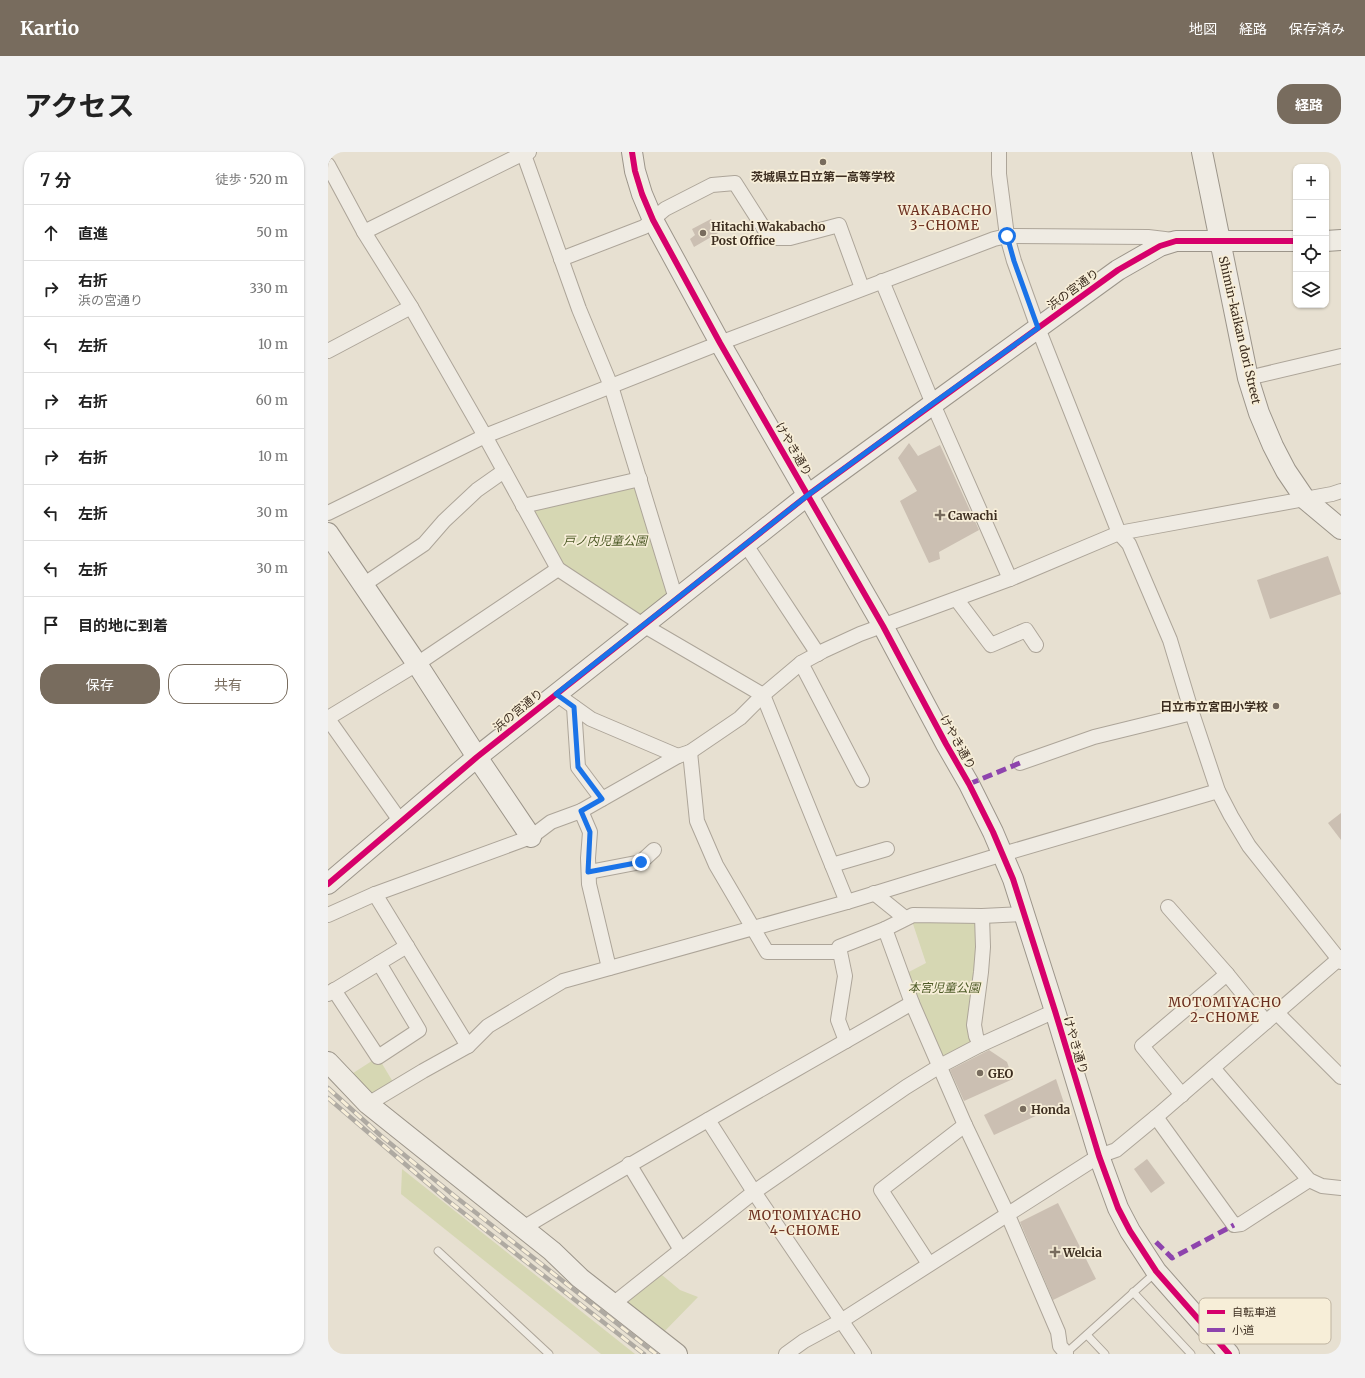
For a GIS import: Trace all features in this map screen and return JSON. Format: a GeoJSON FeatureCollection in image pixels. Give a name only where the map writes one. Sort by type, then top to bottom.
{"type":"FeatureCollection","features":[{"type":"Feature","properties":{"kind":"street"},"geometry":{"type":"LineString","coordinates":[[364,232],[525,152],[579,310],[611,386],[676,599]]}},
{"type":"Feature","properties":{"kind":"street","name":"けやき通り"},"geometry":{"type":"LineString","coordinates":[[632,152],[642,194],[653,220],[720,343],[883,626],[994,832],[1013,879],[1055,1011],[1098,1156],[1118,1208],[1134,1237],[1156,1271],[1199,1320]]}},
{"type":"Feature","properties":{"kind":"street"},"geometry":{"type":"LineString","coordinates":[[786,1354],[841,1321],[1098,1156],[1116,1150],[1340,960],[1249,846],[1218,791],[1170,640],[1129,544],[1119,533],[1038,328],[1014,261],[1007,236],[999,174],[999,152]]}},
{"type":"Feature","properties":{"kind":"street","name":"Shimin-kaikan dori Street"},"geometry":{"type":"LineString","coordinates":[[1202,152],[1248,378],[1259,413],[1286,472],[1305,499],[1341,529]]}},
{"type":"Feature","properties":{"kind":"street"},"geometry":{"type":"LineString","coordinates":[[328,165],[364,232],[411,308],[485,436],[558,569],[643,625],[763,695],[847,902]]}},
{"type":"Feature","properties":{"kind":"street"},"geometry":{"type":"LineString","coordinates":[[561,259],[644,227],[665,209],[712,185],[735,183],[770,238],[790,238],[839,224],[862,288]]}},
{"type":"Feature","properties":{"kind":"street"},"geometry":{"type":"LineString","coordinates":[[328,513],[485,436],[862,288],[994,239],[1007,236],[1148,236],[1176,241]]}},
{"type":"Feature","properties":{"kind":"street"},"geometry":{"type":"LineString","coordinates":[[1329,241],[1341,240]]}},
{"type":"Feature","properties":{"kind":"street","name":"浜の宮通り"},"geometry":{"type":"LineString","coordinates":[[328,884],[477,757],[808,495],[1118,270],[1160,246],[1176,241],[1293,241]]}},
{"type":"Feature","properties":{"kind":"street"},"geometry":{"type":"LineString","coordinates":[[882,281],[932,404],[1010,579]]}},
{"type":"Feature","properties":{"kind":"street"},"geometry":{"type":"LineString","coordinates":[[328,351],[411,308]]}},
{"type":"Feature","properties":{"kind":"street"},"geometry":{"type":"LineString","coordinates":[[1248,378],[1341,356]]}},
{"type":"Feature","properties":{"kind":"street"},"geometry":{"type":"LineString","coordinates":[[363,585],[424,544],[444,521],[477,490],[504,471]]}},
{"type":"Feature","properties":{"kind":"street"},"geometry":{"type":"LineString","coordinates":[[523,506],[640,479]]}},
{"type":"Feature","properties":{"kind":"street"},"geometry":{"type":"LineString","coordinates":[[328,915],[375,894],[531,837],[551,822],[581,811],[684,754],[740,718],[763,695],[801,663],[860,634],[957,600],[1119,533],[1341,491]]}},
{"type":"Feature","properties":{"kind":"street"},"geometry":{"type":"LineString","coordinates":[[328,533],[417,664],[531,837]]}},
{"type":"Feature","properties":{"kind":"street"},"geometry":{"type":"LineString","coordinates":[[746,545],[818,654]]}},
{"type":"Feature","properties":{"kind":"street"},"geometry":{"type":"LineString","coordinates":[[401,822],[328,719],[417,664],[558,569]]}},
{"type":"Feature","properties":{"kind":"street"},"geometry":{"type":"LineString","coordinates":[[957,600],[991,645],[1026,630],[1036,645]]}},
{"type":"Feature","properties":{"kind":"street"},"geometry":{"type":"LineString","coordinates":[[801,663],[862,780]]}},
{"type":"Feature","properties":{"kind":"street"},"geometry":{"type":"LineString","coordinates":[[556,694],[591,719],[684,754]]}},
{"type":"Feature","properties":{"kind":"street"},"geometry":{"type":"LineString","coordinates":[[574,707],[578,767],[602,799]]}},
{"type":"Feature","properties":{"kind":"street"},"geometry":{"type":"LineString","coordinates":[[1020,763],[1094,737],[1192,713]]}},
{"type":"Feature","properties":{"kind":"street"},"geometry":{"type":"LineString","coordinates":[[684,754],[697,820],[716,865],[767,952],[840,952]]}},
{"type":"Feature","properties":{"kind":"street"},"geometry":{"type":"LineString","coordinates":[[368,1104],[468,1046],[488,1026],[563,981],[847,902],[1003,854],[1218,791]]}},
{"type":"Feature","properties":{"kind":"street"},"geometry":{"type":"LineString","coordinates":[[581,811],[590,832],[588,872],[589,884],[609,968]]}},
{"type":"Feature","properties":{"kind":"street"},"geometry":{"type":"LineString","coordinates":[[832,865],[887,849]]}},
{"type":"Feature","properties":{"kind":"street"},"geometry":{"type":"LineString","coordinates":[[588,872],[641,862],[654,850]]}},
{"type":"Feature","properties":{"kind":"street"},"geometry":{"type":"LineString","coordinates":[[874,893],[905,918]]}},
{"type":"Feature","properties":{"kind":"street"},"geometry":{"type":"LineString","coordinates":[[375,894],[468,1046]]}},
{"type":"Feature","properties":{"kind":"street"},"geometry":{"type":"LineString","coordinates":[[1168,907],[1227,974],[1271,1018],[1341,1077]]}},
{"type":"Feature","properties":{"kind":"street"},"geometry":{"type":"LineString","coordinates":[[846,1041],[838,1020],[845,976],[839,947],[885,929],[913,915],[982,916],[1024,914]]}},
{"type":"Feature","properties":{"kind":"street"},"geometry":{"type":"LineString","coordinates":[[980,1046],[974,1025],[983,946],[982,916]]}},
{"type":"Feature","properties":{"kind":"street"},"geometry":{"type":"LineString","coordinates":[[885,929],[912,1003],[965,1125],[1007,1213],[1058,1332],[1060,1346],[1066,1354]]}},
{"type":"Feature","properties":{"kind":"street"},"geometry":{"type":"LineString","coordinates":[[379,963],[419,1030],[378,1057],[331,992],[407,946]]}},
{"type":"Feature","properties":{"kind":"street"},"geometry":{"type":"LineString","coordinates":[[1182,1095],[1142,1046],[1227,974]]}},
{"type":"Feature","properties":{"kind":"street"},"geometry":{"type":"LineString","coordinates":[[523,1228],[630,1164],[912,1003]]}},
{"type":"Feature","properties":{"kind":"street"},"geometry":{"type":"LineString","coordinates":[[613,1304],[754,1192],[940,1066],[1055,1011]]}},
{"type":"Feature","properties":{"kind":"street"},"geometry":{"type":"LineString","coordinates":[[328,1062],[368,1104],[552,1251],[580,1278],[677,1354]]}},
{"type":"Feature","properties":{"kind":"street"},"geometry":{"type":"LineString","coordinates":[[1213,1068],[1309,1180],[1322,1186],[1341,1188]]}},
{"type":"Feature","properties":{"kind":"street"},"geometry":{"type":"LineString","coordinates":[[1156,1117],[1234,1225],[1241,1224],[1309,1180]]}},
{"type":"Feature","properties":{"kind":"street"},"geometry":{"type":"LineString","coordinates":[[708,1120],[754,1192],[864,1354]]}},
{"type":"Feature","properties":{"kind":"street"},"geometry":{"type":"LineString","coordinates":[[929,1264],[881,1190],[965,1125]]}},
{"type":"Feature","properties":{"kind":"street"},"geometry":{"type":"LineString","coordinates":[[630,1164],[681,1250]]}},
{"type":"Feature","properties":{"kind":"street","name":"けやき通り"},"geometry":{"type":"LineString","coordinates":[[1220,1344],[1229,1354]]}},
{"type":"Feature","properties":{"kind":"lane"},"geometry":{"type":"LineString","coordinates":[[438,1251],[549,1354]]}},
{"type":"Feature","properties":{"kind":"lane"},"geometry":{"type":"LineString","coordinates":[[1066,1354],[1156,1271]]}},
{"type":"Feature","properties":{"kind":"lane"},"geometry":{"type":"LineString","coordinates":[[1133,1292],[1191,1354]]}},
{"type":"Feature","properties":{"kind":"lane"},"geometry":{"type":"LineString","coordinates":[[1087,1335],[1105,1354]]}},
{"type":"Feature","properties":{"kind":"green space","name":"戸ノ内児童公園"},"geometry":{"type":"Polygon","coordinates":[[[640,479],[671,597],[643,625],[558,569],[526,511],[640,479]]]}},
{"type":"Feature","properties":{"kind":"green space","name":"本宮児童公園"},"geometry":{"type":"Polygon","coordinates":[[[978,918],[974,1043],[943,1059],[905,974],[926,963],[912,921],[978,918]]]}},
{"type":"Feature","properties":{"kind":"green space"},"geometry":{"type":"Polygon","coordinates":[[[378,1057],[396,1087],[368,1104],[344,1079],[378,1057]]]}},
{"type":"Feature","properties":{"kind":"green space"},"geometry":{"type":"Polygon","coordinates":[[[402,1169],[635,1354],[601,1354],[401,1194],[402,1169]]]}},
{"type":"Feature","properties":{"kind":"green space"},"geometry":{"type":"Polygon","coordinates":[[[656,1270],[680,1290],[698,1297],[657,1339],[613,1304],[656,1270]]]}},
{"type":"Feature","properties":{"kind":"building"},"geometry":{"type":"Polygon","coordinates":[[[711,219],[718,233],[694,247],[690,239],[695,235],[692,229],[711,219]]]}},
{"type":"Feature","properties":{"kind":"building","name":"Cawachi"},"geometry":{"type":"Polygon","coordinates":[[[909,443],[918,456],[940,445],[979,530],[939,552],[940,559],[929,563],[900,501],[917,491],[898,458],[909,443]]]}},
{"type":"Feature","properties":{"kind":"building"},"geometry":{"type":"Polygon","coordinates":[[[1328,556],[1341,594],[1270,619],[1257,580],[1328,556]]]}},
{"type":"Feature","properties":{"kind":"building"},"geometry":{"type":"Polygon","coordinates":[[[1341,813],[1341,840],[1328,823],[1341,813]]]}},
{"type":"Feature","properties":{"kind":"building","name":"GEO"},"geometry":{"type":"Polygon","coordinates":[[[989,1050],[1007,1062],[1013,1079],[964,1101],[950,1070],[989,1050]]]}},
{"type":"Feature","properties":{"kind":"building","name":"Honda"},"geometry":{"type":"Polygon","coordinates":[[[1056,1079],[1064,1103],[994,1135],[984,1115],[1056,1079]]]}},
{"type":"Feature","properties":{"kind":"building"},"geometry":{"type":"Polygon","coordinates":[[[1147,1159],[1165,1183],[1151,1193],[1134,1169],[1147,1159]]]}},
{"type":"Feature","properties":{"kind":"building","name":"Welcia"},"geometry":{"type":"Polygon","coordinates":[[[1058,1203],[1096,1279],[1053,1300],[1020,1222],[1058,1203]]]}},
{"type":"Feature","properties":{"kind":"railway"},"geometry":{"type":"LineString","coordinates":[[328,1088],[380,1135],[452,1194],[656,1354]]}},
{"type":"Feature","properties":{"kind":"railway"},"geometry":{"type":"LineString","coordinates":[[328,1098],[447,1200],[644,1354]]}},
{"type":"Feature","properties":{"kind":"marked path"},"geometry":{"type":"LineString","coordinates":[[969,784],[1020,763]]}},
{"type":"Feature","properties":{"kind":"marked path"},"geometry":{"type":"LineString","coordinates":[[1156,1242],[1172,1258],[1234,1225]]}},
{"type":"Feature","properties":{"kind":"cycle path"},"geometry":{"type":"LineString","coordinates":[[632,152],[635,171],[642,194],[653,220],[720,343],[883,626],[969,784],[993,832],[1013,879],[1099,1156],[1118,1208],[1130,1231],[1156,1271],[1199,1320]]}},
{"type":"Feature","properties":{"kind":"cycle path"},"geometry":{"type":"LineString","coordinates":[[328,884],[477,757],[808,495],[1118,270],[1160,246],[1176,241],[1293,241]]}},
{"type":"Feature","properties":{"kind":"cycle path"},"geometry":{"type":"LineString","coordinates":[[1220,1344],[1229,1354]]}},
{"type":"Feature","properties":{"kind":"place","name":"茨城県立日立第一高等学校"},"geometry":{"type":"Point","coordinates":[823,162]}},
{"type":"Feature","properties":{"kind":"place","name":"Hitachi Wakabacho Post Office"},"geometry":{"type":"Point","coordinates":[703,233]}},
{"type":"Feature","properties":{"kind":"place","name":"Cawachi"},"geometry":{"type":"Point","coordinates":[940,515]}},
{"type":"Feature","properties":{"kind":"place","name":"日立市立宮田小学校"},"geometry":{"type":"Point","coordinates":[1276,706]}},
{"type":"Feature","properties":{"kind":"place","name":"GEO"},"geometry":{"type":"Point","coordinates":[980,1073]}},
{"type":"Feature","properties":{"kind":"place","name":"Honda"},"geometry":{"type":"Point","coordinates":[1023,1109]}},
{"type":"Feature","properties":{"kind":"place","name":"Welcia"},"geometry":{"type":"Point","coordinates":[1055,1252]}},
{"type":"Feature","properties":{"kind":"district","name":"WAKABACHO 3-CHOME"},"geometry":{"type":"Point","coordinates":[945,218]}},
{"type":"Feature","properties":{"kind":"district","name":"MOTOMIYACHO 2-CHOME"},"geometry":{"type":"Point","coordinates":[1225,1010]}},
{"type":"Feature","properties":{"kind":"district","name":"MOTOMIYACHO 4-CHOME"},"geometry":{"type":"Point","coordinates":[805,1222]}},
{"type":"Feature","properties":{"kind":"route"},"geometry":{"type":"LineString","coordinates":[[641,862],[588,872],[590,832],[581,811],[602,799],[578,767],[574,707],[556,694],[808,495],[1038,328],[1014,261],[1007,236]]}}]}
